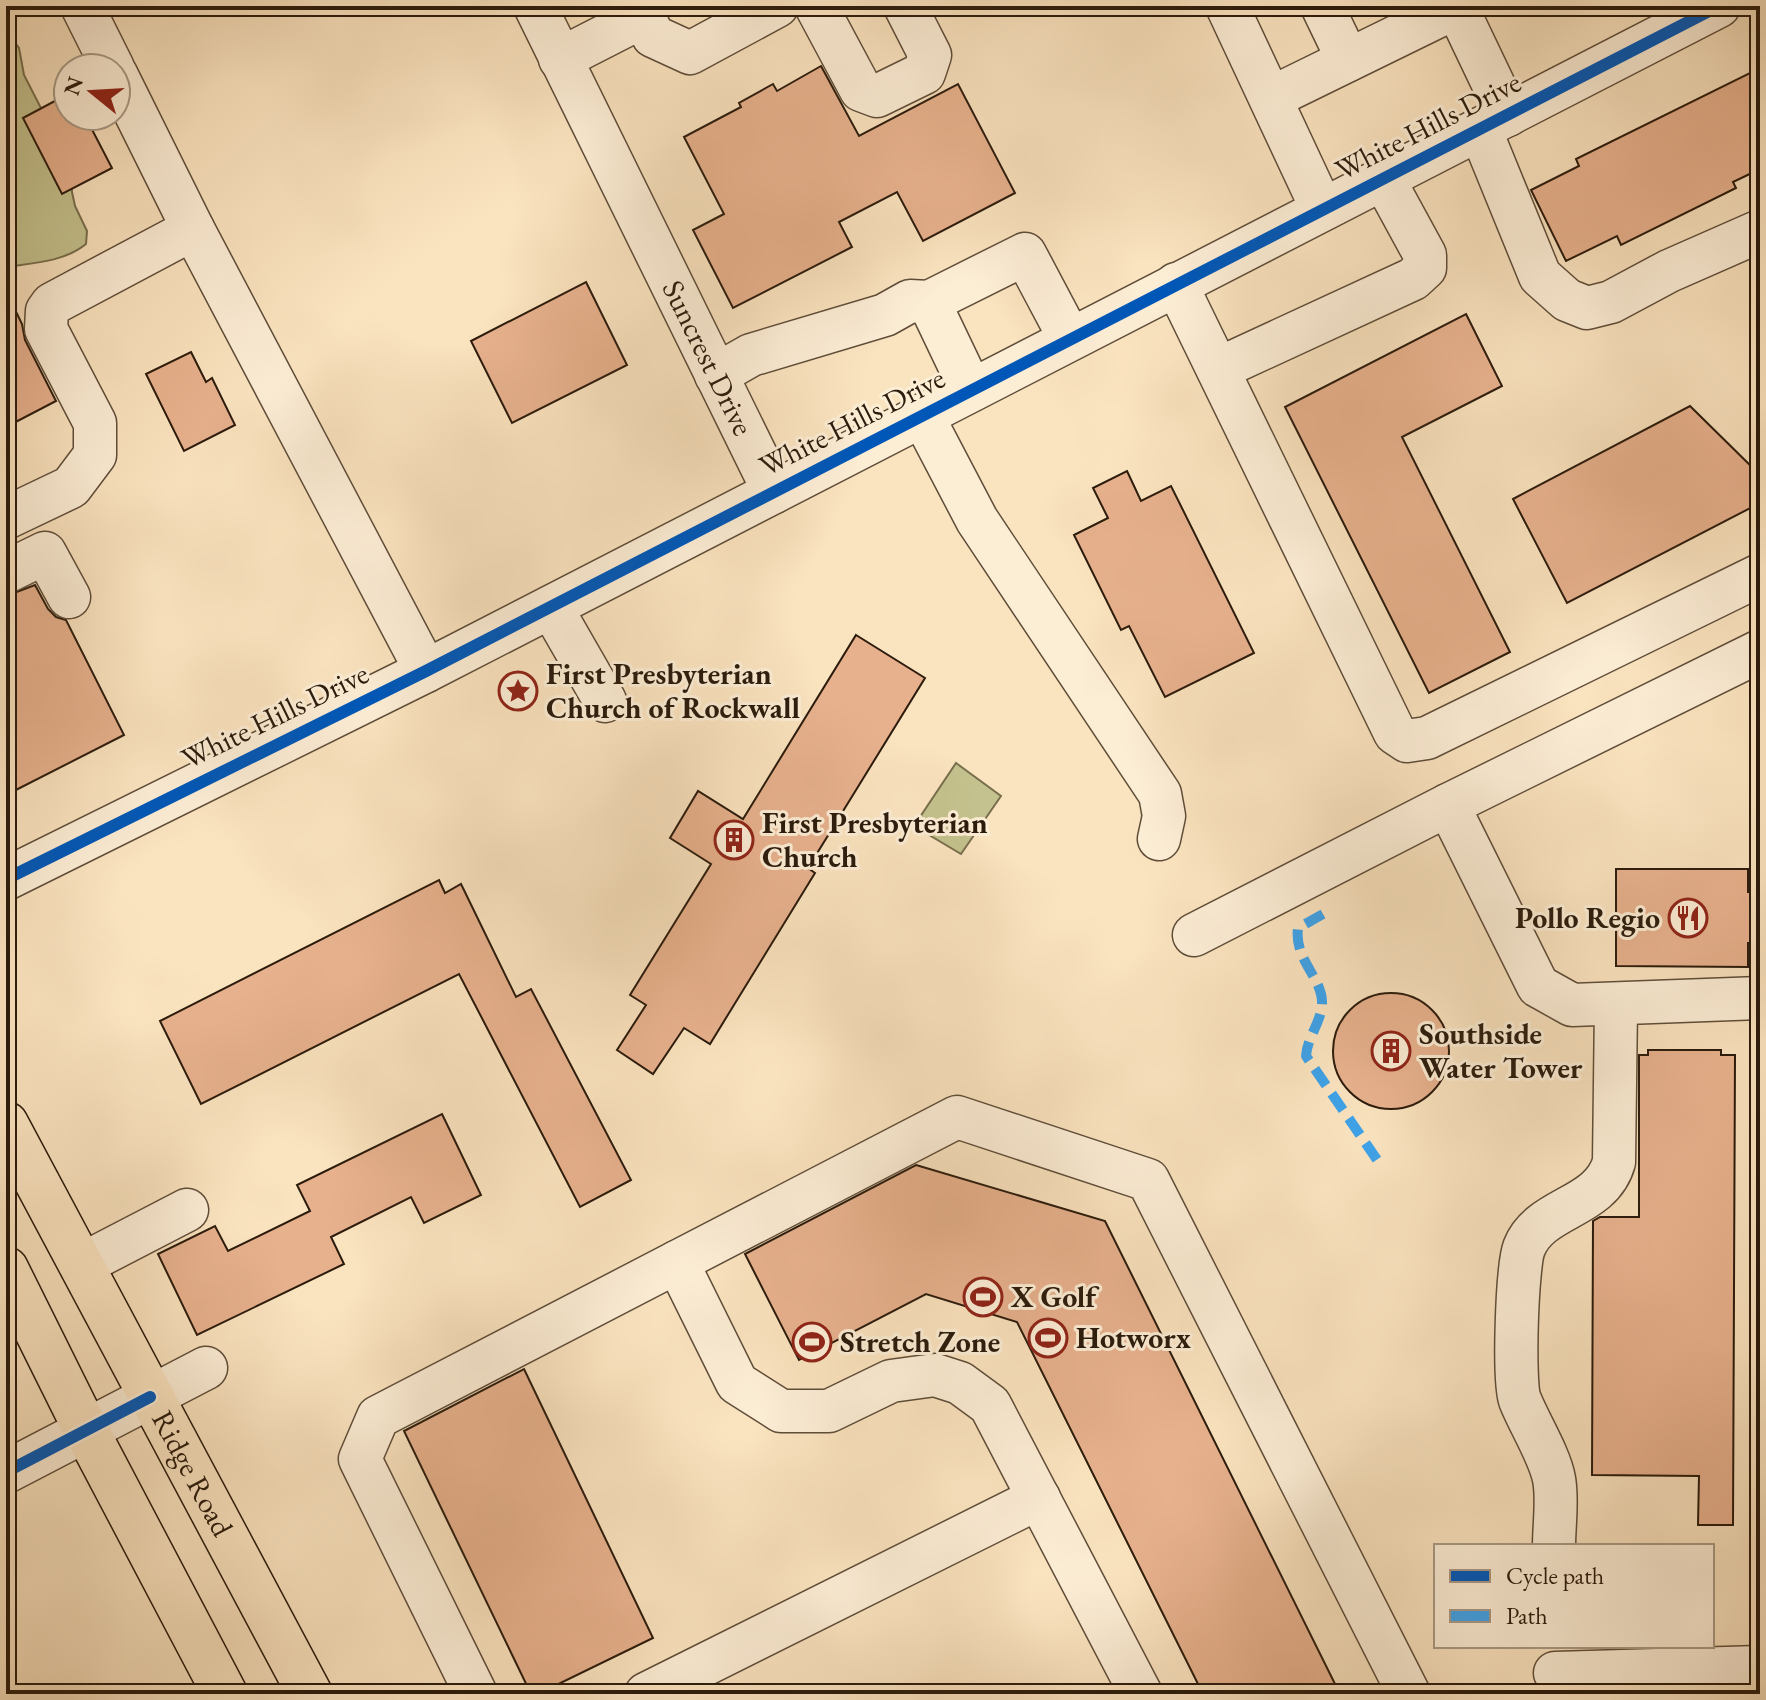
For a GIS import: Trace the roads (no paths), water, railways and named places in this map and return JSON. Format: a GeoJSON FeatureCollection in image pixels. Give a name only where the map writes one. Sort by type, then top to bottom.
{"type":"FeatureCollection","features":[{"type":"Feature","properties":{"kind":"main road","name":"Ridge Road"},"geometry":{"type":"LineString","coordinates":[[6,1124],[310,1694]]}},
{"type":"Feature","properties":{"kind":"main road"},"geometry":{"type":"LineString","coordinates":[[6,1269],[86,1430],[225,1694]]}},
{"type":"Feature","properties":{"kind":"street"},"geometry":{"type":"LineString","coordinates":[[82,6],[105,52]]}},
{"type":"Feature","properties":{"kind":"street","name":"Suncrest Drive"},"geometry":{"type":"LineString","coordinates":[[535,6],[774,492]]}},
{"type":"Feature","properties":{"kind":"street"},"geometry":{"type":"LineString","coordinates":[[560,59],[642,11],[653,36],[690,53],[777,6]]}},
{"type":"Feature","properties":{"kind":"street"},"geometry":{"type":"LineString","coordinates":[[816,6],[861,90],[877,96],[924,73],[930,55],[905,6]]}},
{"type":"Feature","properties":{"kind":"street"},"geometry":{"type":"LineString","coordinates":[[1227,6],[1322,209]]}},
{"type":"Feature","properties":{"kind":"street"},"geometry":{"type":"LineString","coordinates":[[1322,6],[1348,60]]}},
{"type":"Feature","properties":{"kind":"street"},"geometry":{"type":"LineString","coordinates":[[1271,98],[1457,6],[1540,276],[1567,300],[1587,308],[1611,302],[1669,271],[1760,231]]}},
{"type":"Feature","properties":{"kind":"street","name":"White Hills Drive"},"geometry":{"type":"LineString","coordinates":[[6,879],[551,607],[1494,122],[1696,11]]}},
{"type":"Feature","properties":{"kind":"street"},"geometry":{"type":"LineString","coordinates":[[132,106],[193,229],[426,671]]}},
{"type":"Feature","properties":{"kind":"street"},"geometry":{"type":"LineString","coordinates":[[1218,369],[1413,279],[1425,268],[1425,255],[1383,178]]}},
{"type":"Feature","properties":{"kind":"street"},"geometry":{"type":"LineString","coordinates":[[6,518],[71,487],[95,455],[95,423],[46,329],[47,311],[52,304],[193,229]]}},
{"type":"Feature","properties":{"kind":"street"},"geometry":{"type":"LineString","coordinates":[[716,375],[751,355],[885,315],[910,301],[929,302],[1025,254],[1070,339]]}},
{"type":"Feature","properties":{"kind":"street"},"geometry":{"type":"LineString","coordinates":[[1176,284],[1395,733],[1407,741],[1427,738],[1760,575]]}},
{"type":"Feature","properties":{"kind":"street"},"geometry":{"type":"LineString","coordinates":[[929,302],[971,390]]}},
{"type":"Feature","properties":{"kind":"street"},"geometry":{"type":"LineString","coordinates":[[922,415],[977,520],[1160,794],[1164,816],[1159,839]]}},
{"type":"Feature","properties":{"kind":"street"},"geometry":{"type":"LineString","coordinates":[[6,572],[45,553],[69,597]]}},
{"type":"Feature","properties":{"kind":"street"},"geometry":{"type":"LineString","coordinates":[[551,607],[605,701]]}},
{"type":"Feature","properties":{"kind":"street"},"geometry":{"type":"LineString","coordinates":[[1194,935],[1760,651]]}},
{"type":"Feature","properties":{"kind":"street"},"geometry":{"type":"LineString","coordinates":[[1448,805],[1538,986],[1572,1005],[1760,998]]}},
{"type":"Feature","properties":{"kind":"street"},"geometry":{"type":"LineString","coordinates":[[1554,1544],[1554,1478],[1517,1390],[1519,1263],[1528,1237],[1544,1223],[1601,1188],[1610,1175],[1614,1162],[1616,1005]]}},
{"type":"Feature","properties":{"kind":"street"},"geometry":{"type":"LineString","coordinates":[[476,1694],[360,1459],[378,1417],[957,1117],[1148,1180],[1409,1694]]}},
{"type":"Feature","properties":{"kind":"street"},"geometry":{"type":"LineString","coordinates":[[81,1265],[187,1210]]}},
{"type":"Feature","properties":{"kind":"street"},"geometry":{"type":"LineString","coordinates":[[677,1262],[737,1383],[781,1411],[829,1411],[891,1381],[935,1375],[960,1383],[990,1405],[1141,1694]]}},
{"type":"Feature","properties":{"kind":"street"},"geometry":{"type":"LineString","coordinates":[[6,1472],[206,1368]]}},
{"type":"Feature","properties":{"kind":"street"},"geometry":{"type":"LineString","coordinates":[[668,1689],[1039,1498]]}},
{"type":"Feature","properties":{"kind":"street"},"geometry":{"type":"LineString","coordinates":[[1555,1673],[1760,1667]]}},
{"type":"Feature","properties":{"kind":"place","name":"First Presbyterian Church of Rockwall"},"geometry":{"type":"Point","coordinates":[518,691]}},
{"type":"Feature","properties":{"kind":"place","name":"First Presbyterian Church"},"geometry":{"type":"Point","coordinates":[734,840]}},
{"type":"Feature","properties":{"kind":"place","name":"Pollo Regio"},"geometry":{"type":"Point","coordinates":[1688,918]}},
{"type":"Feature","properties":{"kind":"place","name":"Southside Water Tower"},"geometry":{"type":"Point","coordinates":[1391,1051]}},
{"type":"Feature","properties":{"kind":"place","name":"X Golf"},"geometry":{"type":"Point","coordinates":[983,1297]}},
{"type":"Feature","properties":{"kind":"place","name":"Hotworx"},"geometry":{"type":"Point","coordinates":[1048,1338]}},
{"type":"Feature","properties":{"kind":"place","name":"Stretch Zone"},"geometry":{"type":"Point","coordinates":[812,1342]}}]}
